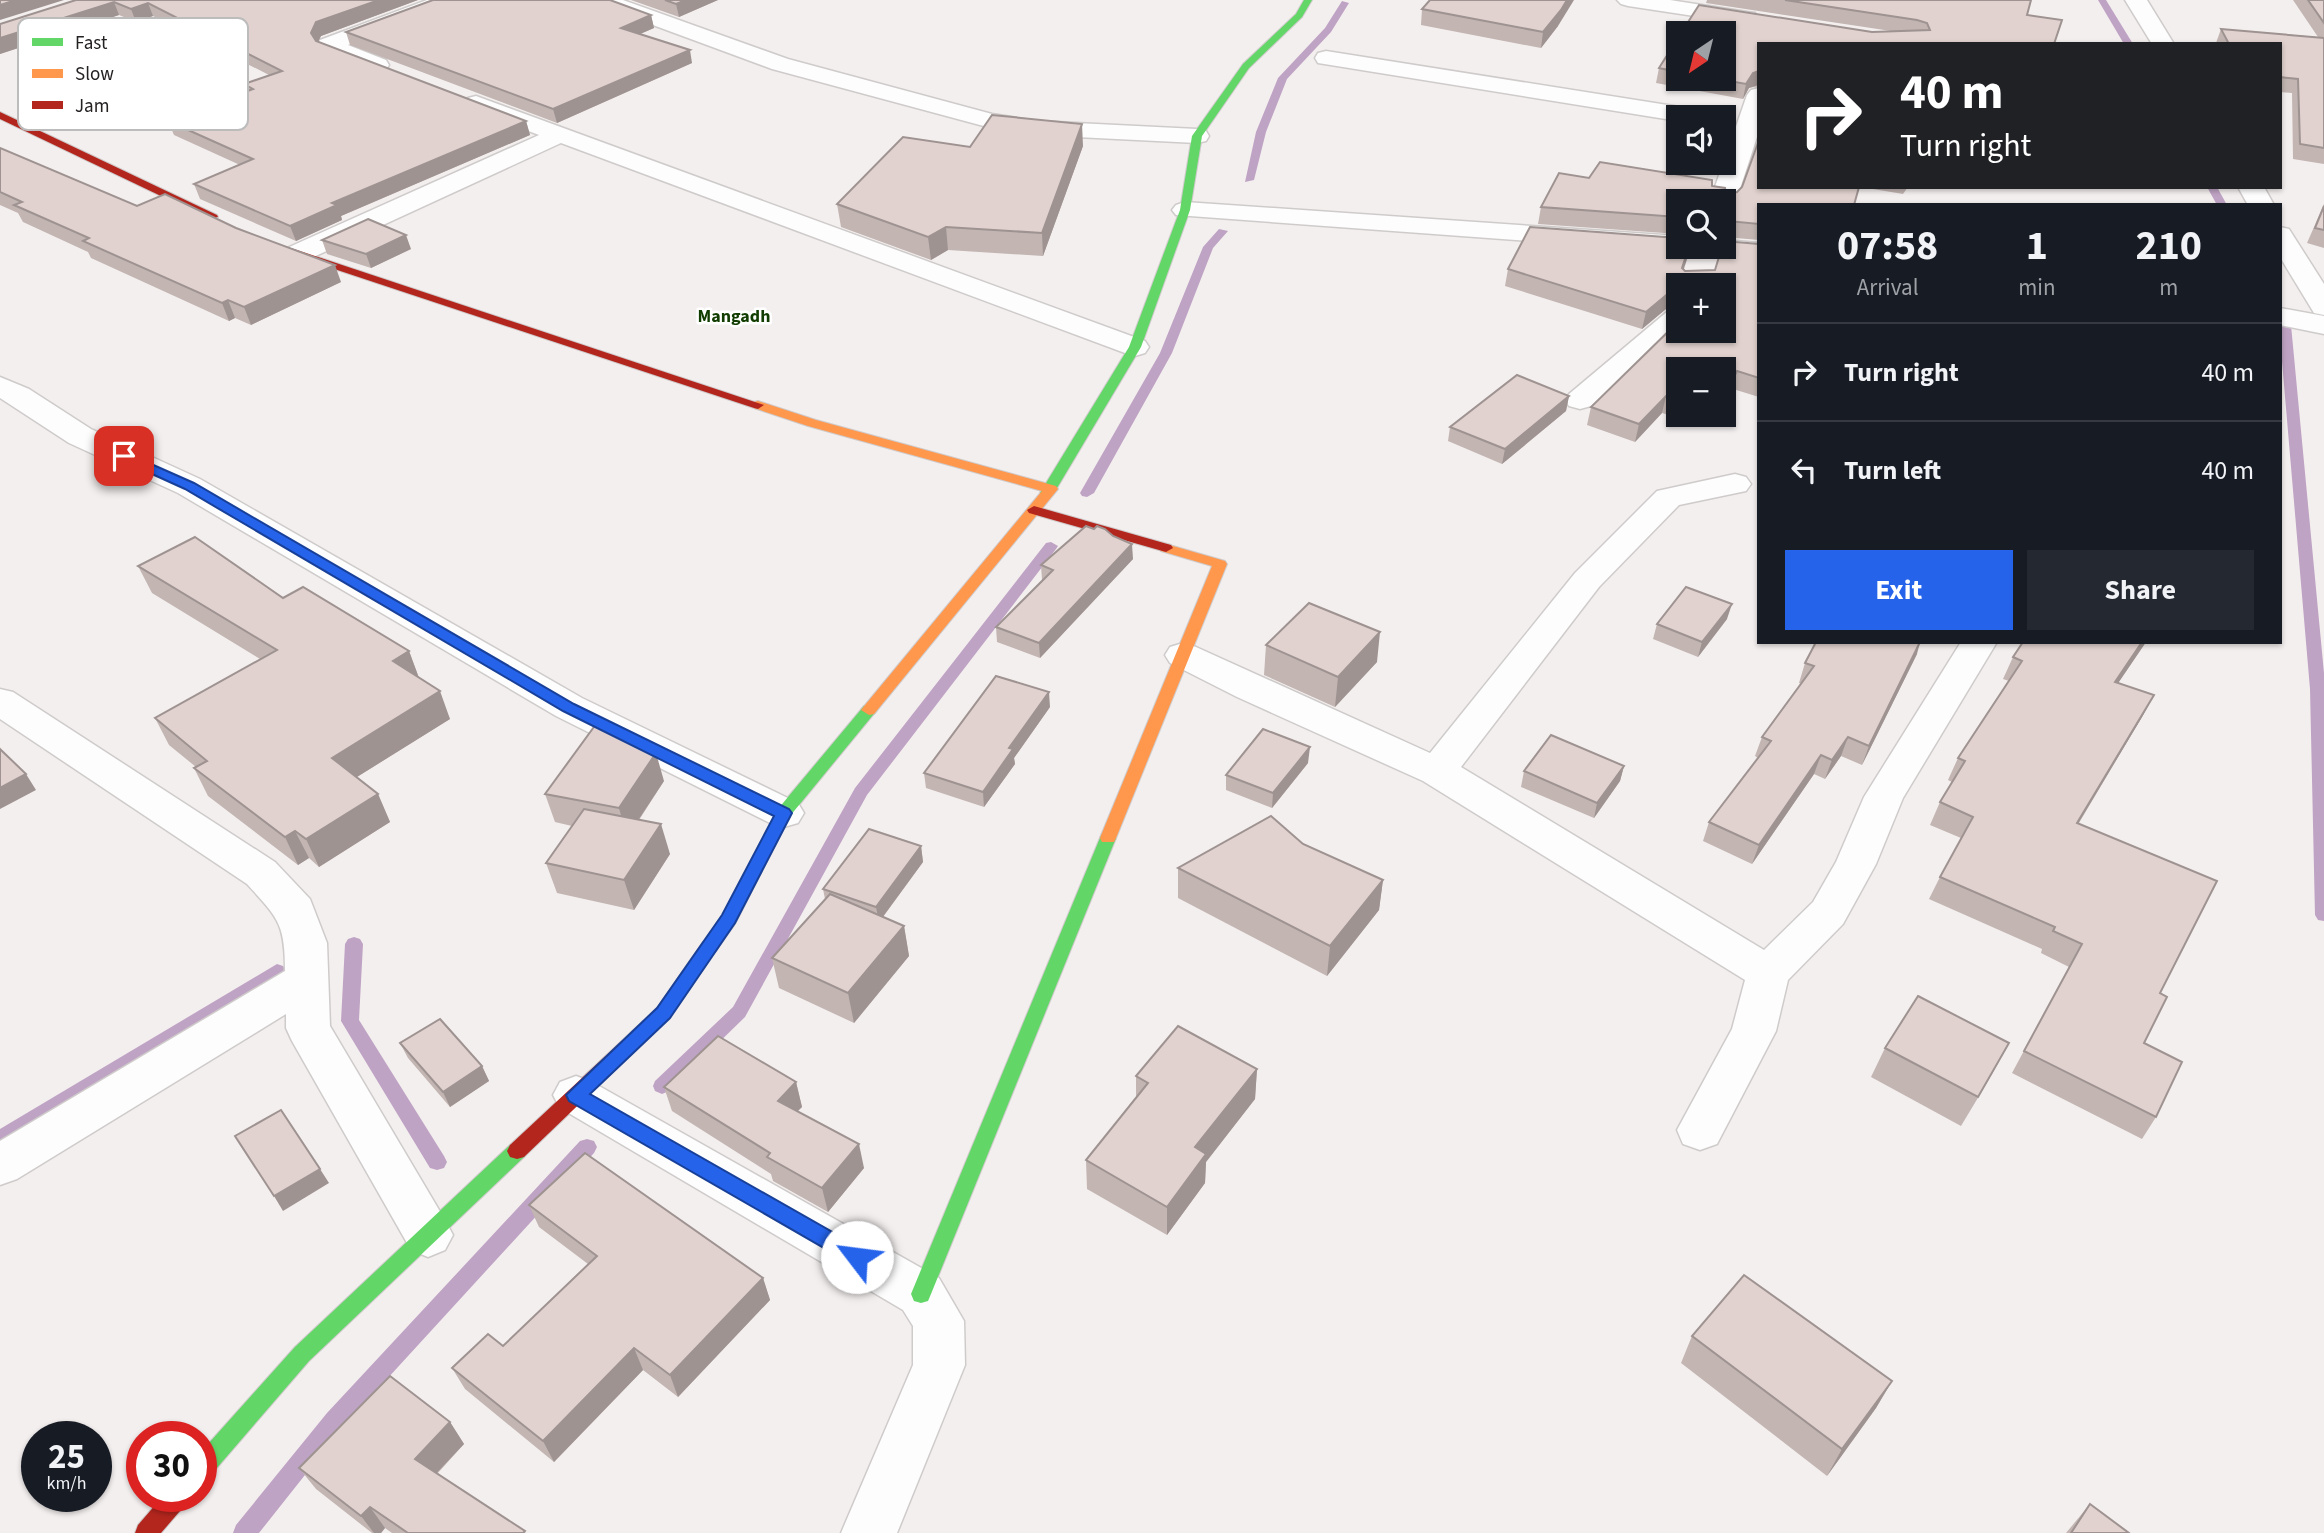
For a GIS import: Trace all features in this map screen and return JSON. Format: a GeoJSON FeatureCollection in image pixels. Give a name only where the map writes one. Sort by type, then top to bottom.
{"type":"FeatureCollection","features":[{"type":"Feature","properties":{"kind":"street"},"geometry":{"type":"LineString","coordinates":[[405,76],[328,45],[446,0]]}},
{"type":"Feature","properties":{"kind":"street"},"geometry":{"type":"LineString","coordinates":[[603,0],[780,64],[991,121],[1036,128],[1198,136]]}},
{"type":"Feature","properties":{"kind":"street"},"geometry":{"type":"LineString","coordinates":[[217,1451],[302,1354],[663,1013],[729,919],[784,813],[1051,489],[1135,347],[1185,210],[1198,136],[1246,66],[1299,15],[1308,0]]}},
{"type":"Feature","properties":{"kind":"street"},"geometry":{"type":"LineString","coordinates":[[1628,0],[1772,22]]}},
{"type":"Feature","properties":{"kind":"street"},"geometry":{"type":"LineString","coordinates":[[2136,0],[2162,42]]}},
{"type":"Feature","properties":{"kind":"street"},"geometry":{"type":"LineString","coordinates":[[1326,58],[1666,112]]}},
{"type":"Feature","properties":{"kind":"street"},"geometry":{"type":"LineString","coordinates":[[456,96],[1135,347]]}},
{"type":"Feature","properties":{"kind":"street"},"geometry":{"type":"LineString","coordinates":[[1736,123],[1757,97]]}},
{"type":"Feature","properties":{"kind":"street"},"geometry":{"type":"LineString","coordinates":[[0,115],[18,124]]}},
{"type":"Feature","properties":{"kind":"street"},"geometry":{"type":"LineString","coordinates":[[31,130],[229,225]]}},
{"type":"Feature","properties":{"kind":"street"},"geometry":{"type":"LineString","coordinates":[[286,250],[558,135]]}},
{"type":"Feature","properties":{"kind":"street"},"geometry":{"type":"LineString","coordinates":[[1185,210],[1666,243]]}},
{"type":"Feature","properties":{"kind":"street"},"geometry":{"type":"LineString","coordinates":[[2282,239],[2324,307]]}},
{"type":"Feature","properties":{"kind":"street"},"geometry":{"type":"LineString","coordinates":[[1736,249],[1757,251]]}},
{"type":"Feature","properties":{"kind":"street"},"geometry":{"type":"LineString","coordinates":[[286,250],[812,423],[1051,489]]}},
{"type":"Feature","properties":{"kind":"street"},"geometry":{"type":"LineString","coordinates":[[2282,316],[2324,325]]}},
{"type":"Feature","properties":{"kind":"street"},"geometry":{"type":"LineString","coordinates":[[1580,400],[1666,327]]}},
{"type":"Feature","properties":{"kind":"street"},"geometry":{"type":"LineString","coordinates":[[0,386],[80,436],[190,486],[569,707],[784,813]]}},
{"type":"Feature","properties":{"kind":"street"},"geometry":{"type":"LineString","coordinates":[[1437,771],[1587,580],[1668,498],[1735,484]]}},
{"type":"Feature","properties":{"kind":"street"},"geometry":{"type":"LineString","coordinates":[[921,1294],[1220,564],[1034,510]]}},
{"type":"Feature","properties":{"kind":"street"},"geometry":{"type":"LineString","coordinates":[[1700,1130],[1754,1031],[1768,973],[1828,913],[1856,864],[1884,797],[1978,644]]}},
{"type":"Feature","properties":{"kind":"street"},"geometry":{"type":"LineString","coordinates":[[1183,655],[1250,688],[1437,771],[1768,973]]}},
{"type":"Feature","properties":{"kind":"street"},"geometry":{"type":"LineString","coordinates":[[0,701],[261,873],[295,910],[306,943],[308,1028],[428,1235]]}},
{"type":"Feature","properties":{"kind":"street"},"geometry":{"type":"LineString","coordinates":[[0,1165],[306,980]]}},
{"type":"Feature","properties":{"kind":"street"},"geometry":{"type":"LineString","coordinates":[[576,1095],[921,1294],[938,1321],[939,1365],[869,1533]]}},
{"type":"Feature","properties":{"kind":"street"},"geometry":{"type":"LineString","coordinates":[[146,1533],[164,1512]]}},
{"type":"Feature","properties":{"kind":"building"},"geometry":{"type":"Polygon","coordinates":[[[0,0],[16,0],[0,5],[0,0]]]}},
{"type":"Feature","properties":{"kind":"building"},"geometry":{"type":"Polygon","coordinates":[[[76,0],[379,0],[316,22],[311,33],[316,41],[526,121],[332,203],[337,205],[290,226],[194,184],[253,159],[188,130],[248,130],[248,91],[253,89],[248,86],[248,83],[282,71],[248,54],[248,18],[178,18],[148,3],[131,9],[114,2],[63,18],[19,18],[76,0]]]}},
{"type":"Feature","properties":{"kind":"building"},"geometry":{"type":"Polygon","coordinates":[[[433,0],[610,0],[651,15],[621,28],[690,50],[553,109],[346,32],[433,0]]]}},
{"type":"Feature","properties":{"kind":"building"},"geometry":{"type":"Polygon","coordinates":[[[665,0],[686,0],[676,4],[665,0]]]}},
{"type":"Feature","properties":{"kind":"building"},"geometry":{"type":"Polygon","coordinates":[[[1430,0],[1567,0],[1543,32],[1422,9],[1430,0]]]}},
{"type":"Feature","properties":{"kind":"building"},"geometry":{"type":"Polygon","coordinates":[[[1785,0],[2031,0],[2027,15],[2062,20],[2055,42],[1757,42],[1757,72],[1746,84],[1736,82],[1736,21],[1689,21],[1699,5],[1872,32],[1930,30],[1927,23],[1785,0]]]}},
{"type":"Feature","properties":{"kind":"building"},"geometry":{"type":"Polygon","coordinates":[[[2308,0],[2324,0],[2324,23],[2308,0]]]}},
{"type":"Feature","properties":{"kind":"building"},"geometry":{"type":"Polygon","coordinates":[[[18,18],[18,32],[0,38],[0,24],[18,18]]]}},
{"type":"Feature","properties":{"kind":"building"},"geometry":{"type":"Polygon","coordinates":[[[2221,29],[2324,38],[2324,148],[2300,144],[2298,79],[2282,77],[2282,42],[2228,42],[2221,29]]]}},
{"type":"Feature","properties":{"kind":"building"},"geometry":{"type":"Polygon","coordinates":[[[1666,57],[1666,69],[1659,68],[1666,57]]]}},
{"type":"Feature","properties":{"kind":"building"},"geometry":{"type":"Polygon","coordinates":[[[992,115],[1082,124],[1042,233],[946,227],[928,237],[837,204],[903,137],[970,147],[992,115]]]}},
{"type":"Feature","properties":{"kind":"building"},"geometry":{"type":"Polygon","coordinates":[[[1757,146],[1757,189],[1858,189],[1855,203],[1757,203],[1757,224],[1736,222],[1737,192],[1742,187],[1757,146]]]}},
{"type":"Feature","properties":{"kind":"building"},"geometry":{"type":"Polygon","coordinates":[[[0,148],[137,206],[165,194],[236,228],[335,265],[244,307],[228,300],[222,303],[83,241],[89,238],[14,205],[22,202],[0,192],[0,148]]]}},
{"type":"Feature","properties":{"kind":"building"},"geometry":{"type":"Polygon","coordinates":[[[1600,162],[1666,173],[1666,175],[1712,180],[1712,186],[1725,188],[1666,189],[1666,216],[1541,207],[1559,173],[1589,178],[1600,162]]]}},
{"type":"Feature","properties":{"kind":"building"},"geometry":{"type":"Polygon","coordinates":[[[2324,206],[2324,230],[2315,228],[2324,206]]]}},
{"type":"Feature","properties":{"kind":"building"},"geometry":{"type":"Polygon","coordinates":[[[368,219],[406,235],[366,254],[322,240],[368,219]]]}},
{"type":"Feature","properties":{"kind":"building"},"geometry":{"type":"Polygon","coordinates":[[[1530,227],[1666,237],[1666,259],[1685,259],[1682,268],[1685,271],[1715,270],[1718,259],[1736,259],[1736,242],[1757,244],[1757,377],[1736,373],[1736,357],[1666,357],[1666,396],[1639,424],[1591,407],[1666,334],[1666,343],[1736,343],[1736,273],[1666,273],[1666,295],[1646,312],[1508,269],[1530,227]]]}},
{"type":"Feature","properties":{"kind":"building"},"geometry":{"type":"Polygon","coordinates":[[[1517,375],[1569,396],[1505,449],[1450,427],[1517,375]]]}},
{"type":"Feature","properties":{"kind":"building"},"geometry":{"type":"Polygon","coordinates":[[[1086,526],[1105,529],[1113,536],[1132,544],[1039,643],[996,627],[1053,570],[1041,565],[1086,526]]]}},
{"type":"Feature","properties":{"kind":"building"},"geometry":{"type":"Polygon","coordinates":[[[195,537],[283,598],[303,587],[409,651],[393,661],[440,691],[332,758],[378,794],[306,839],[295,831],[285,837],[194,768],[207,761],[155,718],[277,650],[138,566],[195,537]]]}},
{"type":"Feature","properties":{"kind":"building"},"geometry":{"type":"Polygon","coordinates":[[[1686,587],[1732,604],[1702,642],[1657,624],[1686,587]]]}},
{"type":"Feature","properties":{"kind":"building"},"geometry":{"type":"Polygon","coordinates":[[[1309,603],[1380,632],[1338,677],[1266,645],[1309,603]]]}},
{"type":"Feature","properties":{"kind":"building"},"geometry":{"type":"Polygon","coordinates":[[[1815,644],[1919,644],[1869,746],[1848,737],[1832,760],[1821,755],[1759,845],[1709,822],[1771,741],[1762,737],[1814,666],[1805,663],[1815,644]]]}},
{"type":"Feature","properties":{"kind":"building"},"geometry":{"type":"Polygon","coordinates":[[[2022,644],[2141,644],[2115,682],[2154,695],[2077,823],[2217,881],[2160,993],[2167,997],[2144,1043],[2182,1062],[2156,1117],[2024,1051],[2082,944],[2053,931],[2055,927],[1940,877],[1973,817],[1940,802],[1965,761],[1958,758],[2022,661],[2013,657],[2022,644]]]}},
{"type":"Feature","properties":{"kind":"building"},"geometry":{"type":"Polygon","coordinates":[[[996,676],[1049,692],[1009,748],[1013,749],[983,792],[924,773],[996,676]]]}},
{"type":"Feature","properties":{"kind":"building"},"geometry":{"type":"Polygon","coordinates":[[[599,720],[656,753],[619,808],[545,794],[599,720]]]}},
{"type":"Feature","properties":{"kind":"building"},"geometry":{"type":"Polygon","coordinates":[[[1263,729],[1310,747],[1273,793],[1226,775],[1263,729]]]}},
{"type":"Feature","properties":{"kind":"building"},"geometry":{"type":"Polygon","coordinates":[[[1551,735],[1624,766],[1597,803],[1524,771],[1551,735]]]}},
{"type":"Feature","properties":{"kind":"building"},"geometry":{"type":"Polygon","coordinates":[[[0,749],[26,774],[0,788],[0,749]]]}},
{"type":"Feature","properties":{"kind":"building"},"geometry":{"type":"Polygon","coordinates":[[[584,809],[661,824],[624,880],[546,863],[584,809]]]}},
{"type":"Feature","properties":{"kind":"building"},"geometry":{"type":"Polygon","coordinates":[[[1271,816],[1303,844],[1383,880],[1330,946],[1178,868],[1271,816]]]}},
{"type":"Feature","properties":{"kind":"building"},"geometry":{"type":"Polygon","coordinates":[[[869,829],[921,846],[876,907],[823,889],[869,829]]]}},
{"type":"Feature","properties":{"kind":"building"},"geometry":{"type":"Polygon","coordinates":[[[830,894],[904,926],[848,993],[772,958],[830,894]]]}},
{"type":"Feature","properties":{"kind":"building"},"geometry":{"type":"Polygon","coordinates":[[[1918,996],[2009,1043],[1978,1097],[1885,1048],[1918,996]]]}},
{"type":"Feature","properties":{"kind":"building"},"geometry":{"type":"Polygon","coordinates":[[[440,1019],[482,1066],[443,1092],[400,1043],[440,1019]]]}},
{"type":"Feature","properties":{"kind":"building"},"geometry":{"type":"Polygon","coordinates":[[[1178,1026],[1257,1069],[1195,1147],[1206,1154],[1167,1207],[1086,1160],[1148,1083],[1136,1076],[1178,1026]]]}},
{"type":"Feature","properties":{"kind":"building"},"geometry":{"type":"Polygon","coordinates":[[[718,1036],[796,1082],[778,1101],[859,1144],[822,1188],[767,1157],[770,1153],[664,1087],[718,1036]]]}},
{"type":"Feature","properties":{"kind":"building"},"geometry":{"type":"Polygon","coordinates":[[[281,1110],[320,1169],[274,1196],[235,1136],[281,1110]]]}},
{"type":"Feature","properties":{"kind":"building"},"geometry":{"type":"Polygon","coordinates":[[[585,1153],[763,1278],[670,1375],[634,1348],[543,1441],[452,1368],[488,1334],[503,1346],[597,1256],[529,1205],[585,1153]]]}},
{"type":"Feature","properties":{"kind":"building"},"geometry":{"type":"Polygon","coordinates":[[[1744,1275],[1892,1381],[1842,1449],[1692,1336],[1744,1275]]]}},
{"type":"Feature","properties":{"kind":"building"},"geometry":{"type":"Polygon","coordinates":[[[390,1376],[450,1422],[415,1459],[525,1531],[523,1533],[408,1533],[370,1507],[361,1516],[299,1468],[390,1376]]]}},
{"type":"Feature","properties":{"kind":"building"},"geometry":{"type":"Polygon","coordinates":[[[2090,1504],[2129,1533],[2071,1533],[2090,1504]]]}},
{"type":"Feature","properties":{"kind":"waterway"},"geometry":{"type":"LineString","coordinates":[[2102,0],[2128,42]]}},
{"type":"Feature","properties":{"kind":"waterway"},"geometry":{"type":"LineString","coordinates":[[1249,180],[1261,132],[1283,78],[1328,30],[1345,3]]}},
{"type":"Feature","properties":{"kind":"waterway"},"geometry":{"type":"LineString","coordinates":[[2213,189],[2221,203]]}},
{"type":"Feature","properties":{"kind":"waterway"},"geometry":{"type":"LineString","coordinates":[[1087,493],[1166,353],[1208,247],[1223,231]]}},
{"type":"Feature","properties":{"kind":"waterway"},"geometry":{"type":"LineString","coordinates":[[2285,325],[2318,689],[2324,915]]}},
{"type":"Feature","properties":{"kind":"waterway"},"geometry":{"type":"LineString","coordinates":[[662,1086],[739,1012],[861,792],[1051,546]]}},
{"type":"Feature","properties":{"kind":"waterway"},"geometry":{"type":"LineString","coordinates":[[354,944],[350,1021],[437,1162]]}},
{"type":"Feature","properties":{"kind":"waterway"},"geometry":{"type":"LineString","coordinates":[[0,1139],[277,971]]}},
{"type":"Feature","properties":{"kind":"waterway"},"geometry":{"type":"LineString","coordinates":[[244,1533],[335,1420],[587,1147]]}},
{"type":"Feature","properties":{"kind":"traffic: fast"},"geometry":{"type":"LineString","coordinates":[[1047,493],[1135,347],[1185,210],[1197,136],[1246,66],[1299,15],[1308,0]]}},
{"type":"Feature","properties":{"kind":"traffic: fast"},"geometry":{"type":"LineString","coordinates":[[709,947],[729,919],[784,813],[869,710]]}},
{"type":"Feature","properties":{"kind":"traffic: fast"},"geometry":{"type":"LineString","coordinates":[[921,1294],[1108,838]]}},
{"type":"Feature","properties":{"kind":"traffic: fast"},"geometry":{"type":"LineString","coordinates":[[217,1451],[302,1354],[517,1151]]}},
{"type":"Feature","properties":{"kind":"traffic: slow"},"geometry":{"type":"LineString","coordinates":[[758,405],[812,423],[1051,489]]}},
{"type":"Feature","properties":{"kind":"traffic: slow"},"geometry":{"type":"LineString","coordinates":[[869,710],[1047,493]]}},
{"type":"Feature","properties":{"kind":"traffic: slow"},"geometry":{"type":"LineString","coordinates":[[1108,838],[1220,564],[1166,548]]}},
{"type":"Feature","properties":{"kind":"traffic: jam"},"geometry":{"type":"LineString","coordinates":[[0,115],[18,124]]}},
{"type":"Feature","properties":{"kind":"traffic: jam"},"geometry":{"type":"LineString","coordinates":[[31,130],[213,217]]}},
{"type":"Feature","properties":{"kind":"traffic: jam"},"geometry":{"type":"LineString","coordinates":[[287,250],[758,405]]}},
{"type":"Feature","properties":{"kind":"traffic: jam"},"geometry":{"type":"LineString","coordinates":[[1034,510],[1166,548]]}},
{"type":"Feature","properties":{"kind":"traffic: jam"},"geometry":{"type":"LineString","coordinates":[[517,1151],[663,1013],[709,947]]}},
{"type":"Feature","properties":{"kind":"traffic: jam"},"geometry":{"type":"LineString","coordinates":[[146,1533],[164,1512]]}},
{"type":"Feature","properties":{"kind":"district","name":"Mangadh"},"geometry":{"type":"Point","coordinates":[734,316]}},
{"type":"Feature","properties":{"kind":"route"},"geometry":{"type":"LineString","coordinates":[[124,456],[190,486],[569,707],[784,813],[729,919],[663,1013],[576,1095],[857,1257]]}}]}
